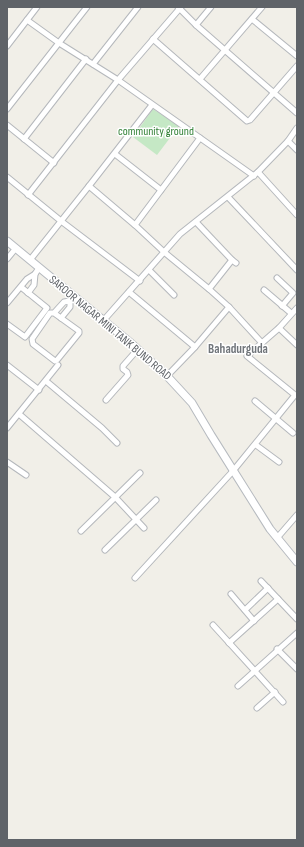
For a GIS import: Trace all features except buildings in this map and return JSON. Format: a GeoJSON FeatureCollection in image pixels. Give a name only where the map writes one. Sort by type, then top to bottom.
{"type":"FeatureCollection","features":[{"type":"Feature","properties":{"kind":"main road","name":"SAROOR NAGAR MINI TANK BUND ROAD"},"geometry":{"type":"LineString","coordinates":[[7,241],[30,260],[37,271],[138,349],[167,376],[192,403],[233,471],[277,538],[297,562]]}},
{"type":"Feature","properties":{"kind":"street"},"geometry":{"type":"LineString","coordinates":[[7,46],[37,7]]}},
{"type":"Feature","properties":{"kind":"street"},"geometry":{"type":"LineString","coordinates":[[7,108],[87,7]]}},
{"type":"Feature","properties":{"kind":"street"},"geometry":{"type":"LineString","coordinates":[[93,64],[138,7]]}},
{"type":"Feature","properties":{"kind":"street"},"geometry":{"type":"LineString","coordinates":[[196,25],[211,7]]}},
{"type":"Feature","properties":{"kind":"street"},"geometry":{"type":"LineString","coordinates":[[200,79],[262,7]]}},
{"type":"Feature","properties":{"kind":"street"},"geometry":{"type":"LineString","coordinates":[[28,195],[118,80],[180,8],[196,25],[297,112]]}},
{"type":"Feature","properties":{"kind":"street"},"geometry":{"type":"LineString","coordinates":[[252,19],[297,56]]}},
{"type":"Feature","properties":{"kind":"street"},"geometry":{"type":"LineString","coordinates":[[27,20],[59,43],[118,80],[254,176]]}},
{"type":"Feature","properties":{"kind":"street"},"geometry":{"type":"LineString","coordinates":[[153,39],[247,121],[250,120],[297,66]]}},
{"type":"Feature","properties":{"kind":"street"},"geometry":{"type":"LineString","coordinates":[[24,139],[86,59]]}},
{"type":"Feature","properties":{"kind":"street"},"geometry":{"type":"LineString","coordinates":[[30,260],[115,154],[152,105]]}},
{"type":"Feature","properties":{"kind":"street"},"geometry":{"type":"LineString","coordinates":[[7,125],[54,162]]}},
{"type":"Feature","properties":{"kind":"street"},"geometry":{"type":"LineString","coordinates":[[103,321],[180,234],[254,176],[288,141],[297,128]]}},
{"type":"Feature","properties":{"kind":"street"},"geometry":{"type":"LineString","coordinates":[[135,225],[200,138]]}},
{"type":"Feature","properties":{"kind":"street"},"geometry":{"type":"LineString","coordinates":[[288,141],[297,150]]}},
{"type":"Feature","properties":{"kind":"street"},"geometry":{"type":"LineString","coordinates":[[115,154],[161,190]]}},
{"type":"Feature","properties":{"kind":"street"},"geometry":{"type":"LineString","coordinates":[[258,172],[297,216]]}},
{"type":"Feature","properties":{"kind":"street"},"geometry":{"type":"LineString","coordinates":[[7,177],[61,221],[140,281]]}},
{"type":"Feature","properties":{"kind":"street"},"geometry":{"type":"LineString","coordinates":[[89,186],[164,252],[209,288],[229,307],[262,343]]}},
{"type":"Feature","properties":{"kind":"street"},"geometry":{"type":"LineString","coordinates":[[228,196],[297,270]]}},
{"type":"Feature","properties":{"kind":"street"},"geometry":{"type":"LineString","coordinates":[[196,222],[234,262],[209,288]]}},
{"type":"Feature","properties":{"kind":"street"},"geometry":{"type":"LineString","coordinates":[[7,259],[16,248]]}},
{"type":"Feature","properties":{"kind":"street"},"geometry":{"type":"LineString","coordinates":[[149,270],[174,295]]}},
{"type":"Feature","properties":{"kind":"street"},"geometry":{"type":"LineString","coordinates":[[7,303],[27,279],[37,271]]}},
{"type":"Feature","properties":{"kind":"street"},"geometry":{"type":"LineString","coordinates":[[28,293],[34,285],[37,271]]}},
{"type":"Feature","properties":{"kind":"street"},"geometry":{"type":"LineString","coordinates":[[277,278],[293,293],[282,306]]}},
{"type":"Feature","properties":{"kind":"street"},"geometry":{"type":"LineString","coordinates":[[7,324],[25,337],[47,308],[21,287]]}},
{"type":"Feature","properties":{"kind":"street"},"geometry":{"type":"LineString","coordinates":[[264,290],[291,313]]}},
{"type":"Feature","properties":{"kind":"street"},"geometry":{"type":"LineString","coordinates":[[129,292],[195,347]]}},
{"type":"Feature","properties":{"kind":"street"},"geometry":{"type":"LineString","coordinates":[[54,313],[79,332],[55,361],[33,344],[32,339],[50,313],[54,313],[64,302],[72,299]]}},
{"type":"Feature","properties":{"kind":"street"},"geometry":{"type":"LineString","coordinates":[[61,318],[70,307],[72,299]]}},
{"type":"Feature","properties":{"kind":"street"},"geometry":{"type":"LineString","coordinates":[[167,376],[195,347],[229,307]]}},
{"type":"Feature","properties":{"kind":"street"},"geometry":{"type":"LineString","coordinates":[[135,578],[256,445],[296,396],[247,356],[279,328],[297,308]]}},
{"type":"Feature","properties":{"kind":"street"},"geometry":{"type":"LineString","coordinates":[[279,328],[297,345]]}},
{"type":"Feature","properties":{"kind":"street"},"geometry":{"type":"LineString","coordinates":[[106,400],[128,375],[123,369],[123,366],[138,349]]}},
{"type":"Feature","properties":{"kind":"street"},"geometry":{"type":"LineString","coordinates":[[7,365],[39,390]]}},
{"type":"Feature","properties":{"kind":"street"},"geometry":{"type":"LineString","coordinates":[[7,428],[58,365]]}},
{"type":"Feature","properties":{"kind":"street"},"geometry":{"type":"LineString","coordinates":[[46,381],[102,428],[117,443]]}},
{"type":"Feature","properties":{"kind":"street"},"geometry":{"type":"LineString","coordinates":[[255,401],[293,433]]}},
{"type":"Feature","properties":{"kind":"street"},"geometry":{"type":"LineString","coordinates":[[19,414],[115,497],[144,528]]}},
{"type":"Feature","properties":{"kind":"street"},"geometry":{"type":"LineString","coordinates":[[256,445],[279,462]]}},
{"type":"Feature","properties":{"kind":"street"},"geometry":{"type":"LineString","coordinates":[[7,462],[26,475]]}},
{"type":"Feature","properties":{"kind":"street"},"geometry":{"type":"LineString","coordinates":[[81,531],[140,473]]}},
{"type":"Feature","properties":{"kind":"street"},"geometry":{"type":"LineString","coordinates":[[105,550],[156,500]]}},
{"type":"Feature","properties":{"kind":"street"},"geometry":{"type":"LineString","coordinates":[[277,538],[297,515]]}},
{"type":"Feature","properties":{"kind":"street"},"geometry":{"type":"LineString","coordinates":[[261,581],[297,619]]}},
{"type":"Feature","properties":{"kind":"street"},"geometry":{"type":"LineString","coordinates":[[245,610],[268,588]]}},
{"type":"Feature","properties":{"kind":"street"},"geometry":{"type":"LineString","coordinates":[[231,594],[254,621]]}},
{"type":"Feature","properties":{"kind":"street"},"geometry":{"type":"LineString","coordinates":[[230,643],[278,599]]}},
{"type":"Feature","properties":{"kind":"street"},"geometry":{"type":"LineString","coordinates":[[213,625],[283,702]]}},
{"type":"Feature","properties":{"kind":"street"},"geometry":{"type":"LineString","coordinates":[[238,686],[297,633]]}},
{"type":"Feature","properties":{"kind":"street"},"geometry":{"type":"LineString","coordinates":[[277,650],[297,669]]}},
{"type":"Feature","properties":{"kind":"street"},"geometry":{"type":"LineString","coordinates":[[257,708],[274,692]]}},
{"type":"Feature","properties":{"kind":"green space","name":"community ground"},"geometry":{"type":"Polygon","coordinates":[[[153,109],[179,126],[157,155],[133,137],[153,109]]]}},
{"type":"Feature","properties":{"kind":"district","name":"Bahadurguda"},"geometry":{"type":"Point","coordinates":[238,349]}}]}
